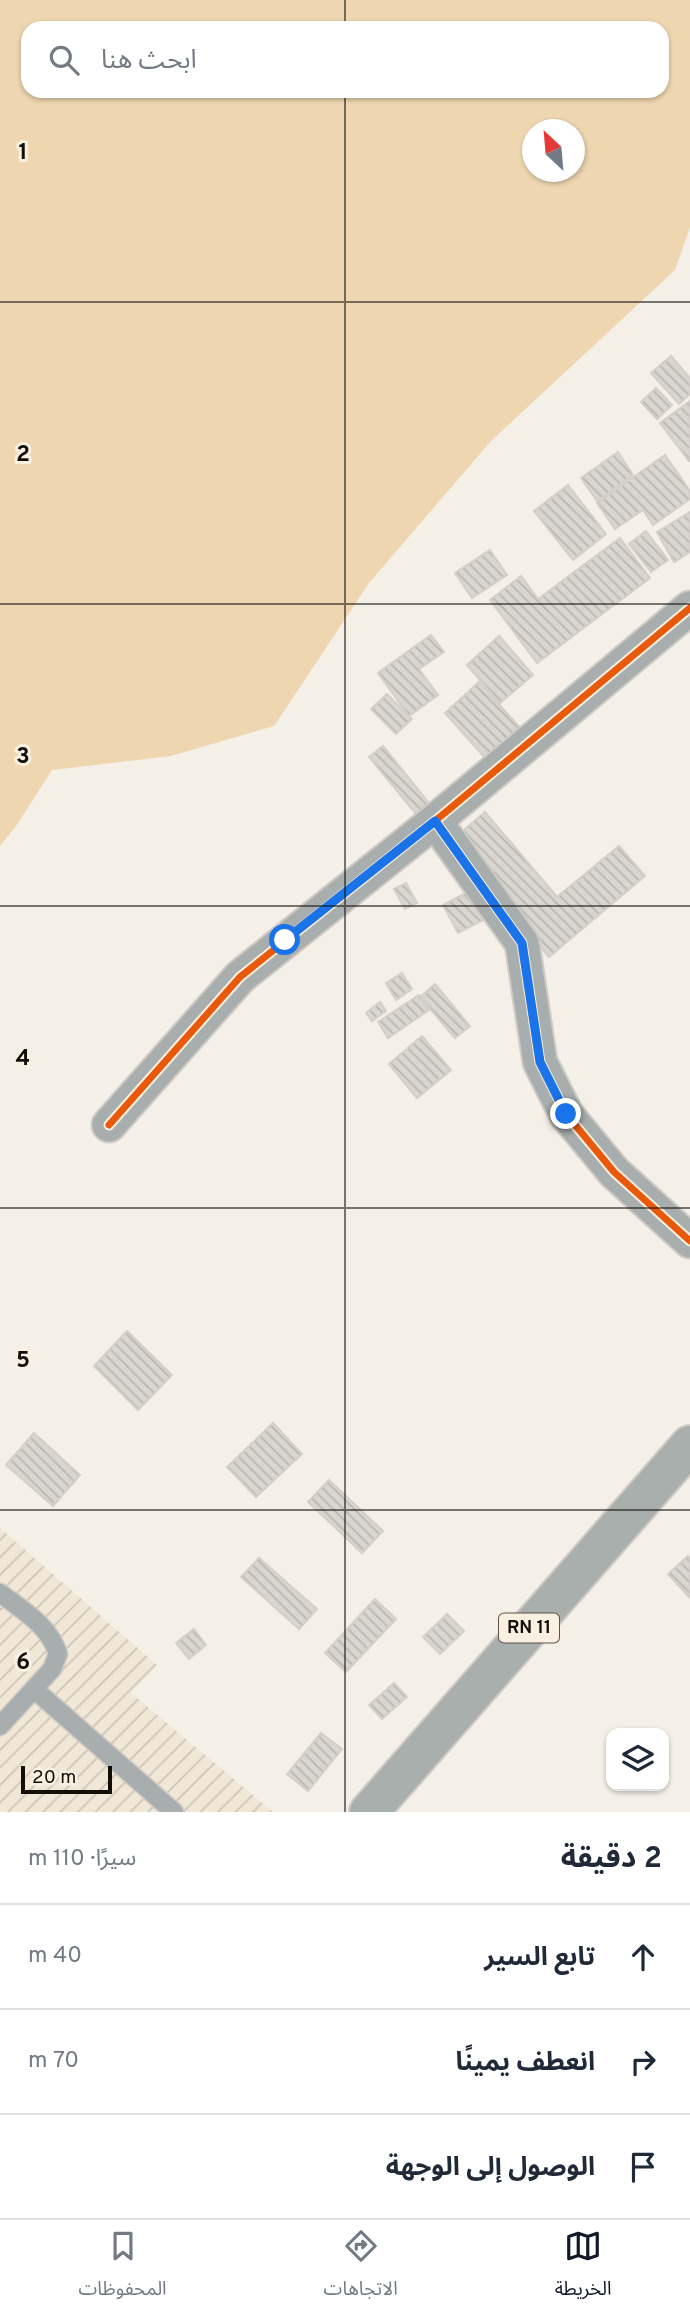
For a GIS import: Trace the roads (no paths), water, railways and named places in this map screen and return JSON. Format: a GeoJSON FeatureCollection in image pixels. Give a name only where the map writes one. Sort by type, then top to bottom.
{"type":"FeatureCollection","features":[{"type":"Feature","properties":{"kind":"main road","name":"RN 11"},"geometry":{"type":"LineString","coordinates":[[369,1812],[690,1445]]}},
{"type":"Feature","properties":{"kind":"street"},"geometry":{"type":"LineString","coordinates":[[109,1125],[240,976],[435,821],[690,608]]}},
{"type":"Feature","properties":{"kind":"street"},"geometry":{"type":"LineString","coordinates":[[435,821],[522,943],[540,1062],[566,1114],[614,1172],[690,1241]]}},
{"type":"Feature","properties":{"kind":"lane"},"geometry":{"type":"LineString","coordinates":[[0,1592],[54,1640],[58,1654],[52,1669],[0,1726]]}},
{"type":"Feature","properties":{"kind":"lane"},"geometry":{"type":"LineString","coordinates":[[34,1689],[174,1812]]}}]}
